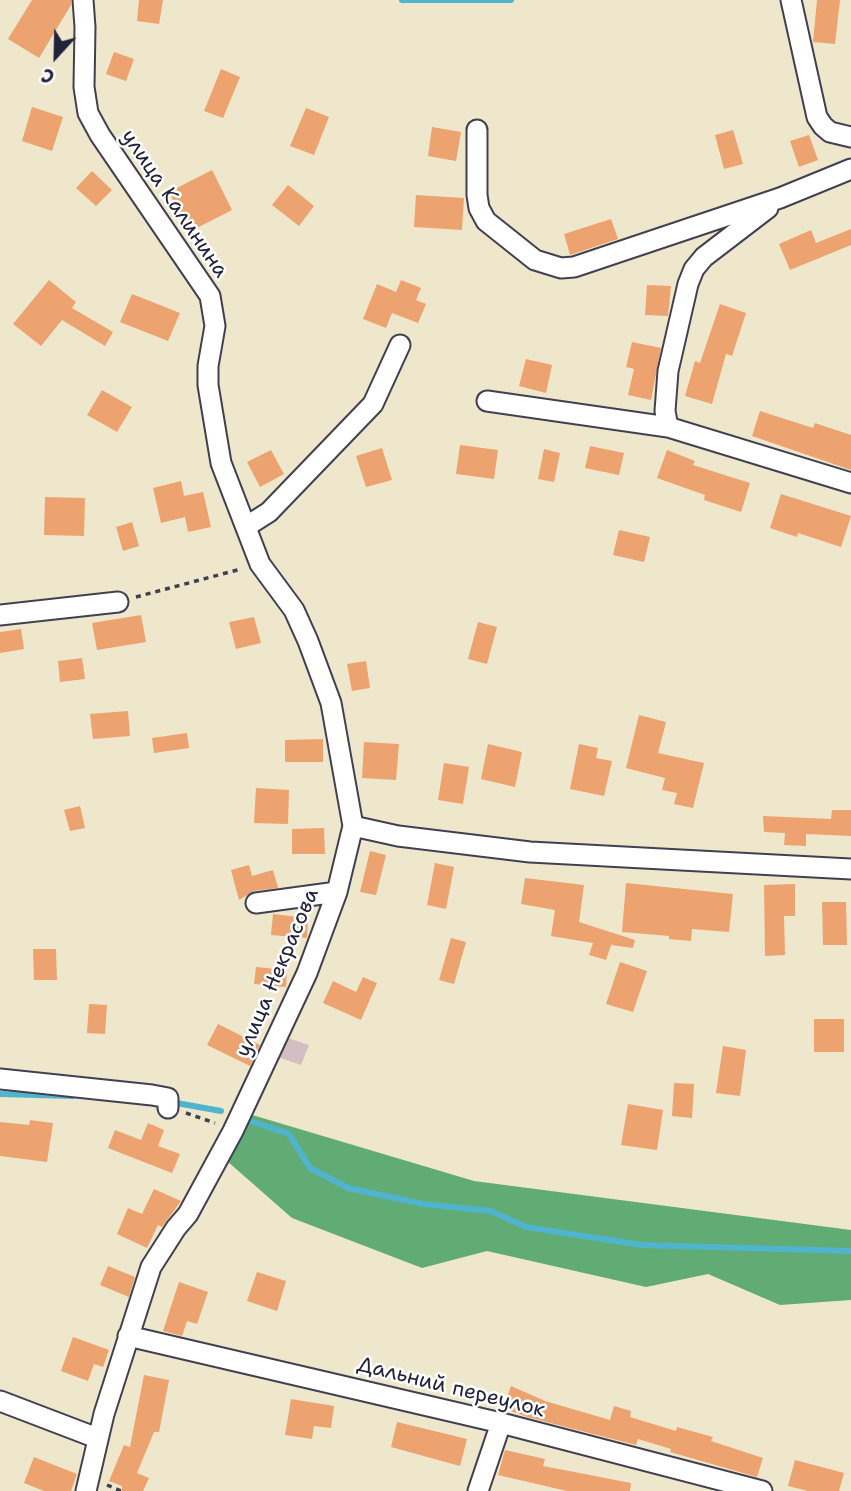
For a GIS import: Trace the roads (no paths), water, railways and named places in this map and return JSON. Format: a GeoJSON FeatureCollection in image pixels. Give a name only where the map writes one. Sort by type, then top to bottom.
{"type":"FeatureCollection","features":[{"type":"Feature","properties":{"kind":"street","name":"улица Калинина"},"geometry":{"type":"LineString","coordinates":[[83,0],[84,88],[88,113],[100,135],[210,296],[215,326],[208,366],[208,385],[221,463],[260,564],[294,610],[331,703],[353,827]]}},
{"type":"Feature","properties":{"kind":"street"},"geometry":{"type":"LineString","coordinates":[[791,0],[817,117],[830,132],[851,137]]}},
{"type":"Feature","properties":{"kind":"street"},"geometry":{"type":"LineString","coordinates":[[477,130],[479,208],[486,221],[500,234],[535,260],[549,265],[574,267],[780,198],[851,169]]}},
{"type":"Feature","properties":{"kind":"street"},"geometry":{"type":"LineString","coordinates":[[668,426],[665,411],[668,371],[688,284],[694,269],[704,257],[780,198]]}},
{"type":"Feature","properties":{"kind":"street"},"geometry":{"type":"LineString","coordinates":[[247,526],[269,512],[373,404],[400,345]]}},
{"type":"Feature","properties":{"kind":"street"},"geometry":{"type":"LineString","coordinates":[[487,401],[668,426],[851,483]]}},
{"type":"Feature","properties":{"kind":"street"},"geometry":{"type":"LineString","coordinates":[[0,615],[118,602]]}},
{"type":"Feature","properties":{"kind":"street"},"geometry":{"type":"LineString","coordinates":[[353,827],[398,836],[530,852],[851,869]]}},
{"type":"Feature","properties":{"kind":"street","name":"улица Некрасова"},"geometry":{"type":"LineString","coordinates":[[88,1484],[97,1438],[151,1267],[188,1214],[240,1117],[307,973],[337,892],[353,827]]}},
{"type":"Feature","properties":{"kind":"street"},"geometry":{"type":"LineString","coordinates":[[256,903],[337,892]]}},
{"type":"Feature","properties":{"kind":"street"},"geometry":{"type":"LineString","coordinates":[[0,1079],[168,1103]]}},
{"type":"Feature","properties":{"kind":"street","name":"Дальний переулок"},"geometry":{"type":"LineString","coordinates":[[128,1336],[501,1423],[762,1491]]}},
{"type":"Feature","properties":{"kind":"street"},"geometry":{"type":"LineString","coordinates":[[0,1401],[97,1438]]}},
{"type":"Feature","properties":{"kind":"street"},"geometry":{"type":"LineString","coordinates":[[478,1491],[501,1423]]}},
{"type":"Feature","properties":{"kind":"waterway"},"geometry":{"type":"LineString","coordinates":[[402,0],[511,0]]}},
{"type":"Feature","properties":{"kind":"waterway"},"geometry":{"type":"LineString","coordinates":[[0,1094],[73,1096]]}},
{"type":"Feature","properties":{"kind":"waterway"},"geometry":{"type":"LineString","coordinates":[[171,1102],[221,1111]]}},
{"type":"Feature","properties":{"kind":"waterway"},"geometry":{"type":"LineString","coordinates":[[242,1118],[289,1134],[310,1168],[348,1188],[423,1204],[491,1211],[526,1227],[641,1245],[851,1251]]}}]}
